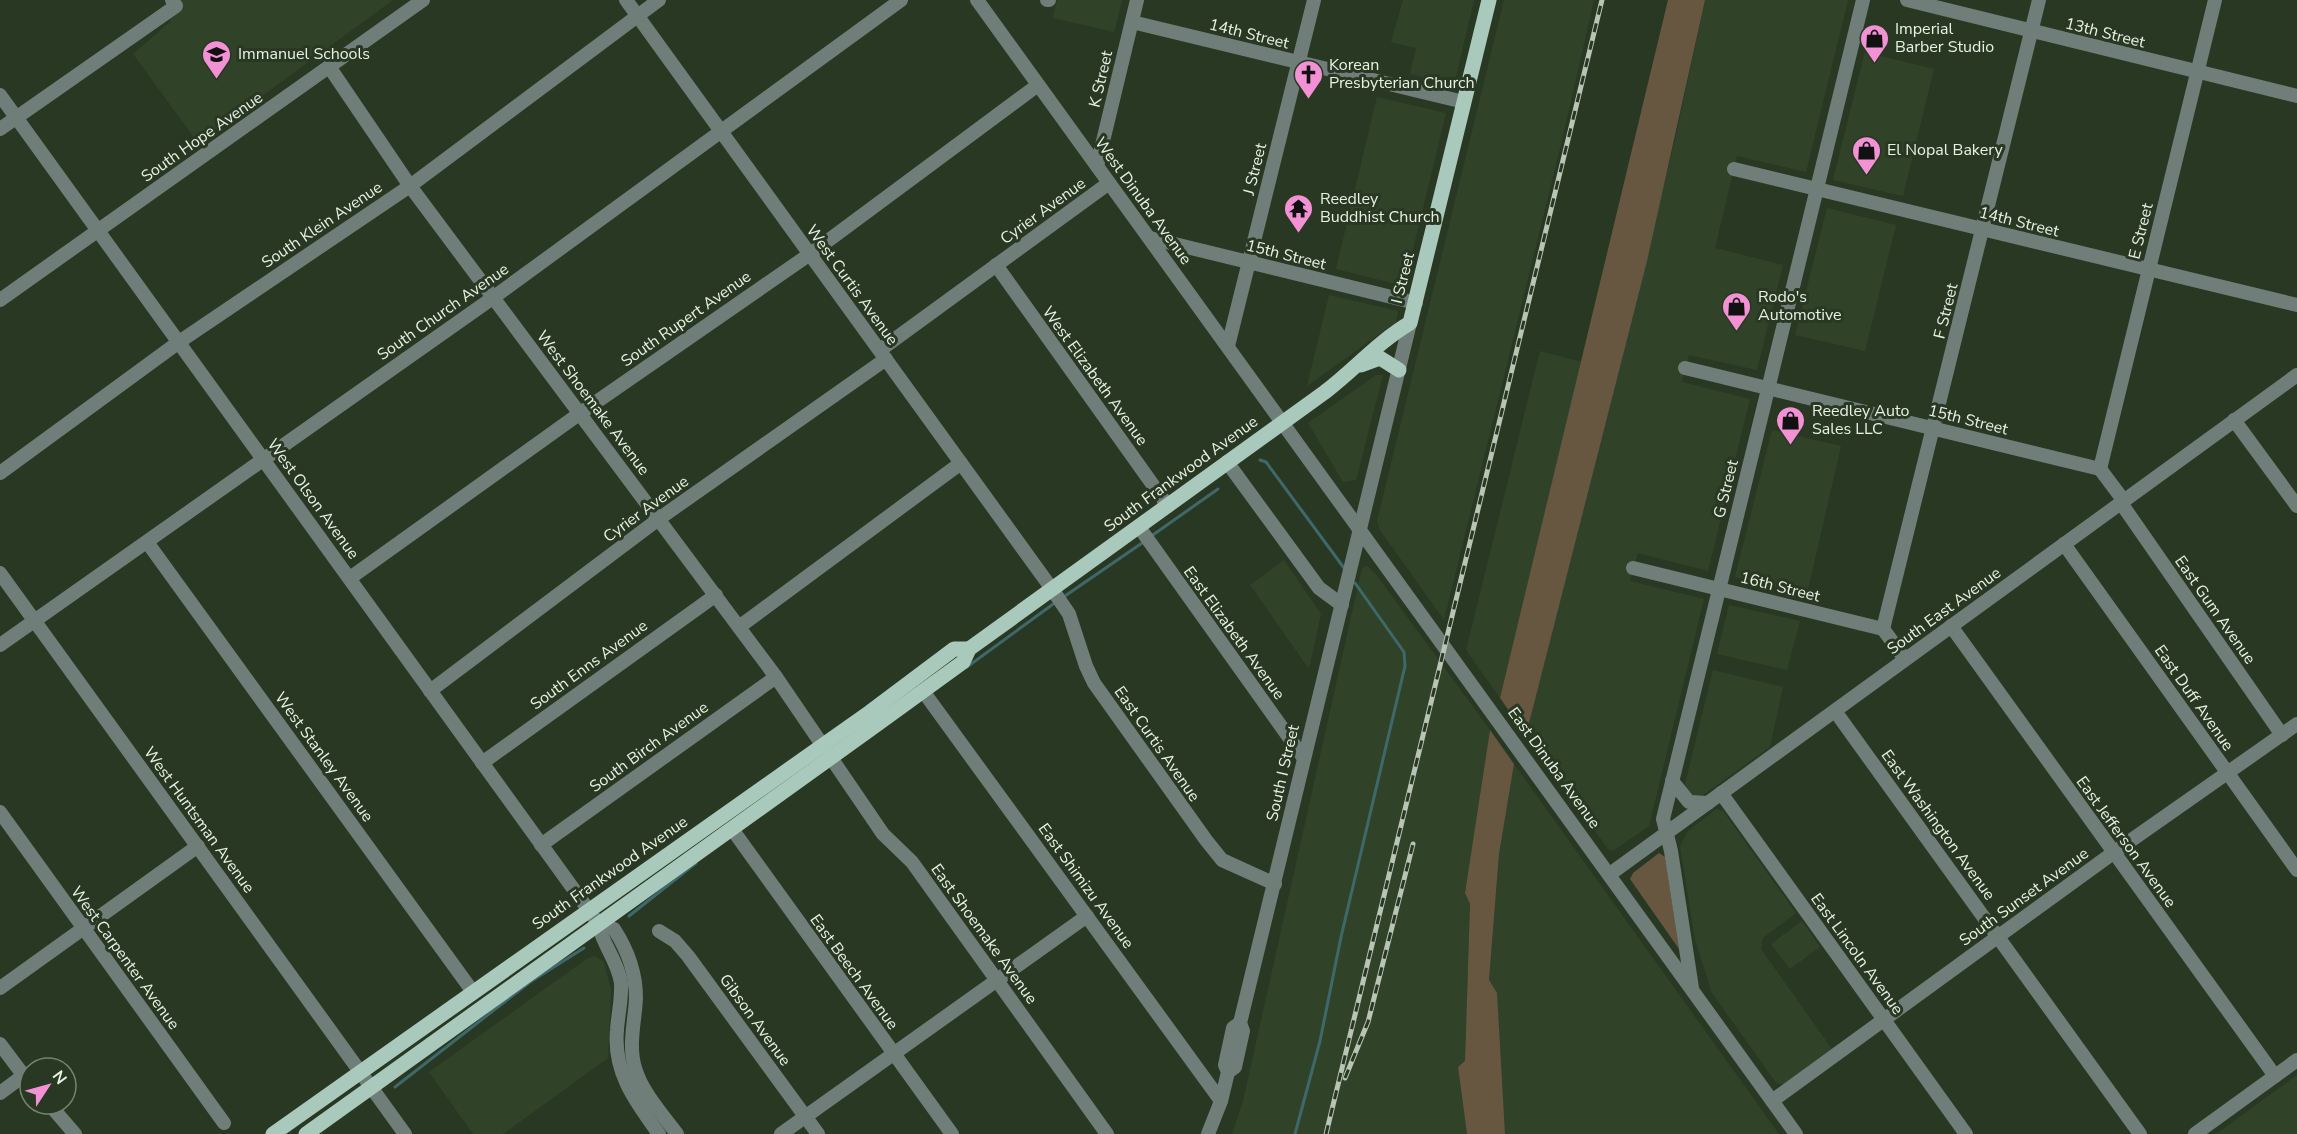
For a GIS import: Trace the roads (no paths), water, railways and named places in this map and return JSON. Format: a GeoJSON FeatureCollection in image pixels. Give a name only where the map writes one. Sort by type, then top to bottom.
{"type":"FeatureCollection","features":[{"type":"Feature","properties":{"kind":"main road","name":"I Street"},"geometry":{"type":"LineString","coordinates":[[1410,323],[1489,0]]}},
{"type":"Feature","properties":{"kind":"main road","name":"South Frankwood Avenue"},"geometry":{"type":"LineString","coordinates":[[273,1134],[589,910],[826,752],[923,691],[963,662],[969,649],[1283,423],[1358,366],[1373,348],[1410,323]]}},
{"type":"Feature","properties":{"kind":"main road"},"geometry":{"type":"LineString","coordinates":[[1358,366],[1380,358],[1399,370]]}},
{"type":"Feature","properties":{"kind":"main road","name":"South Frankwood Avenue"},"geometry":{"type":"LineString","coordinates":[[306,1134],[732,829],[954,650],[969,649]]}},
{"type":"Feature","properties":{"kind":"street","name":"South Hope Avenue"},"geometry":{"type":"LineString","coordinates":[[0,300],[423,0]]}},
{"type":"Feature","properties":{"kind":"street","name":"West Curtis Avenue"},"geometry":{"type":"LineString","coordinates":[[626,0],[1052,589]]}},
{"type":"Feature","properties":{"kind":"street","name":"South Klein Avenue"},"geometry":{"type":"LineString","coordinates":[[0,473],[179,342],[410,186],[659,0]]}},
{"type":"Feature","properties":{"kind":"street","name":"South Church Avenue"},"geometry":{"type":"LineString","coordinates":[[0,645],[494,297],[901,0]]}},
{"type":"Feature","properties":{"kind":"street","name":"West Dinuba Avenue"},"geometry":{"type":"LineString","coordinates":[[977,0],[1283,423]]}},
{"type":"Feature","properties":{"kind":"street","name":"K Street"},"geometry":{"type":"LineString","coordinates":[[1097,166],[1137,0]]}},
{"type":"Feature","properties":{"kind":"street","name":"J Street"},"geometry":{"type":"LineString","coordinates":[[1228,346],[1314,0]]}},
{"type":"Feature","properties":{"kind":"street","name":"G Street"},"geometry":{"type":"LineString","coordinates":[[1692,988],[1690,963],[1663,819],[1863,0]]}},
{"type":"Feature","properties":{"kind":"street","name":"13th Street"},"geometry":{"type":"LineString","coordinates":[[1906,0],[2297,96]]}},
{"type":"Feature","properties":{"kind":"street","name":"F Street"},"geometry":{"type":"LineString","coordinates":[[1883,629],[1935,429],[2039,0]]}},
{"type":"Feature","properties":{"kind":"street","name":"E Street"},"geometry":{"type":"LineString","coordinates":[[2100,469],[2214,0]]}},
{"type":"Feature","properties":{"kind":"street"},"geometry":{"type":"LineString","coordinates":[[0,129],[174,3]]}},
{"type":"Feature","properties":{"kind":"street","name":"14th Street"},"geometry":{"type":"LineString","coordinates":[[1132,22],[1464,102]]}},
{"type":"Feature","properties":{"kind":"street","name":"West Shoemake Avenue"},"geometry":{"type":"LineString","coordinates":[[330,68],[410,186],[579,414],[660,518],[776,676],[826,752]]}},
{"type":"Feature","properties":{"kind":"street","name":"South Rupert Avenue"},"geometry":{"type":"LineString","coordinates":[[350,578],[579,414],[810,254],[1038,85]]}},
{"type":"Feature","properties":{"kind":"street","name":"West Olson Avenue"},"geometry":{"type":"LineString","coordinates":[[0,95],[598,923]]}},
{"type":"Feature","properties":{"kind":"street","name":"14th Street"},"geometry":{"type":"LineString","coordinates":[[1734,170],[2297,305]]}},
{"type":"Feature","properties":{"kind":"street","name":"Cyrier Avenue"},"geometry":{"type":"LineString","coordinates":[[430,691],[660,518],[883,355],[996,265],[1109,183]]}},
{"type":"Feature","properties":{"kind":"street","name":"15th Street"},"geometry":{"type":"LineString","coordinates":[[1150,238],[1416,303]]}},
{"type":"Feature","properties":{"kind":"street","name":"West Elizabeth Avenue"},"geometry":{"type":"LineString","coordinates":[[996,265],[1168,506]]}},
{"type":"Feature","properties":{"kind":"street","name":"I Street"},"geometry":{"type":"LineString","coordinates":[[1360,530],[1410,323]]}},
{"type":"Feature","properties":{"kind":"street","name":"15th Street"},"geometry":{"type":"LineString","coordinates":[[1685,368],[2100,469]]}},
{"type":"Feature","properties":{"kind":"street","name":"South East Avenue"},"geometry":{"type":"LineString","coordinates":[[1610,874],[2297,375]]}},
{"type":"Feature","properties":{"kind":"street"},"geometry":{"type":"LineString","coordinates":[[2234,420],[2297,506]]}},
{"type":"Feature","properties":{"kind":"street","name":"East Dinuba Avenue"},"geometry":{"type":"LineString","coordinates":[[1283,423],[1796,1134]]}},
{"type":"Feature","properties":{"kind":"street"},"geometry":{"type":"LineString","coordinates":[[1227,462],[1318,588],[1342,605]]}},
{"type":"Feature","properties":{"kind":"street"},"geometry":{"type":"LineString","coordinates":[[739,627],[961,463]]}},
{"type":"Feature","properties":{"kind":"street"},"geometry":{"type":"LineString","coordinates":[[2100,469],[2122,502]]}},
{"type":"Feature","properties":{"kind":"street","name":"East Gum Avenue"},"geometry":{"type":"LineString","coordinates":[[2122,502],[2282,735]]}},
{"type":"Feature","properties":{"kind":"street","name":"East Elizabeth Avenue"},"geometry":{"type":"LineString","coordinates":[[1139,527],[1303,757]]}},
{"type":"Feature","properties":{"kind":"street","name":"South I Street"},"geometry":{"type":"LineString","coordinates":[[1208,1134],[1221,1101],[1228,1072],[1225,1065],[1233,1028],[1240,1023],[1360,530]]}},
{"type":"Feature","properties":{"kind":"street","name":"West Stanley Avenue"},"geometry":{"type":"LineString","coordinates":[[147,542],[474,992]]}},
{"type":"Feature","properties":{"kind":"street","name":"East Duff Avenue"},"geometry":{"type":"LineString","coordinates":[[2064,544],[2297,870]]}},
{"type":"Feature","properties":{"kind":"street","name":"16th Street"},"geometry":{"type":"LineString","coordinates":[[1633,568],[1883,629]]}},
{"type":"Feature","properties":{"kind":"street","name":"West Huntsman Avenue"},"geometry":{"type":"LineString","coordinates":[[0,573],[198,846],[359,1074],[405,1134]]}},
{"type":"Feature","properties":{"kind":"street","name":"East Curtis Avenue"},"geometry":{"type":"LineString","coordinates":[[1052,589],[1069,614],[1094,683],[1206,840],[1222,860],[1275,884]]}},
{"type":"Feature","properties":{"kind":"street","name":"South Enns Avenue"},"geometry":{"type":"LineString","coordinates":[[482,763],[716,595]]}},
{"type":"Feature","properties":{"kind":"street","name":"East Jefferson Avenue"},"geometry":{"type":"LineString","coordinates":[[1951,627],[2275,1076]]}},
{"type":"Feature","properties":{"kind":"street"},"geometry":{"type":"LineString","coordinates":[[1883,629],[1905,659]]}},
{"type":"Feature","properties":{"kind":"street","name":"South Birch Avenue"},"geometry":{"type":"LineString","coordinates":[[541,845],[776,676]]}},
{"type":"Feature","properties":{"kind":"street","name":"East Shimizu Avenue"},"geometry":{"type":"LineString","coordinates":[[923,691],[1221,1101]]}},
{"type":"Feature","properties":{"kind":"street","name":"East Washington Avenue"},"geometry":{"type":"LineString","coordinates":[[1835,711],[2140,1134]]}},
{"type":"Feature","properties":{"kind":"street","name":"South Sunset Avenue"},"geometry":{"type":"LineString","coordinates":[[1772,1101],[2113,853],[2297,724]]}},
{"type":"Feature","properties":{"kind":"street","name":"East Shoemake Avenue"},"geometry":{"type":"LineString","coordinates":[[826,752],[883,834],[912,862],[1107,1134]]}},
{"type":"Feature","properties":{"kind":"street"},"geometry":{"type":"LineString","coordinates":[[1672,781],[1689,802],[1708,802]]}},
{"type":"Feature","properties":{"kind":"street","name":"East Lincoln Avenue"},"geometry":{"type":"LineString","coordinates":[[1721,793],[1966,1134]]}},
{"type":"Feature","properties":{"kind":"street","name":"West Carpenter Avenue"},"geometry":{"type":"LineString","coordinates":[[0,812],[224,1123]]}},
{"type":"Feature","properties":{"kind":"street","name":"East Beech Avenue"},"geometry":{"type":"LineString","coordinates":[[732,829],[952,1134]]}},
{"type":"Feature","properties":{"kind":"street"},"geometry":{"type":"LineString","coordinates":[[0,988],[198,846]]}},
{"type":"Feature","properties":{"kind":"street"},"geometry":{"type":"LineString","coordinates":[[782,1134],[1087,916]]}},
{"type":"Feature","properties":{"kind":"street"},"geometry":{"type":"LineString","coordinates":[[659,1134],[631,1094],[618,1064],[617,1030],[621,983],[613,956],[600,936],[598,923],[614,929],[630,961],[636,997],[632,1051],[635,1068],[646,1090],[677,1134]]}},
{"type":"Feature","properties":{"kind":"street","name":"Gibson Avenue"},"geometry":{"type":"LineString","coordinates":[[659,931],[675,941],[688,956],[818,1134]]}},
{"type":"Feature","properties":{"kind":"street"},"geometry":{"type":"LineString","coordinates":[[0,1044],[18,1069]]}},
{"type":"Feature","properties":{"kind":"street"},"geometry":{"type":"LineString","coordinates":[[2195,1134],[2297,1060]]}},
{"type":"Feature","properties":{"kind":"street"},"geometry":{"type":"LineString","coordinates":[[0,1093],[18,1084]]}},
{"type":"Feature","properties":{"kind":"street"},"geometry":{"type":"LineString","coordinates":[[59,1116],[75,1134]]}},
{"type":"Feature","properties":{"kind":"waterway"},"geometry":{"type":"LineString","coordinates":[[1260,460],[1266,462],[1344,568]]}},
{"type":"Feature","properties":{"kind":"waterway"},"geometry":{"type":"LineString","coordinates":[[1150,537],[1218,489]]}},
{"type":"Feature","properties":{"kind":"waterway"},"geometry":{"type":"LineString","coordinates":[[1062,598],[1145,541]]}},
{"type":"Feature","properties":{"kind":"waterway"},"geometry":{"type":"LineString","coordinates":[[1295,1134],[1320,1041],[1341,937],[1405,666],[1404,652],[1355,583]]}},
{"type":"Feature","properties":{"kind":"waterway"},"geometry":{"type":"LineString","coordinates":[[967,667],[1056,602]]}},
{"type":"Feature","properties":{"kind":"waterway"},"geometry":{"type":"LineString","coordinates":[[629,916],[696,863]]}},
{"type":"Feature","properties":{"kind":"waterway"},"geometry":{"type":"LineString","coordinates":[[395,1087],[530,982],[584,948]]}},
{"type":"Feature","properties":{"kind":"railway"},"geometry":{"type":"LineString","coordinates":[[1326,1134],[1602,0]]}},
{"type":"Feature","properties":{"kind":"railway"},"geometry":{"type":"LineString","coordinates":[[1345,1078],[1368,1022],[1413,844]]}},
{"type":"Feature","properties":{"kind":"place","name":"Imperial Barber Studio"},"geometry":{"type":"Point","coordinates":[1874,64]}},
{"type":"Feature","properties":{"kind":"place","name":"Immanuel Schools"},"geometry":{"type":"Point","coordinates":[217,80]}},
{"type":"Feature","properties":{"kind":"place","name":"Korean Presbyterian Church"},"geometry":{"type":"Point","coordinates":[1308,100]}},
{"type":"Feature","properties":{"kind":"place","name":"El Nopal Bakery"},"geometry":{"type":"Point","coordinates":[1866,176]}},
{"type":"Feature","properties":{"kind":"place","name":"Reedley Buddhist Church"},"geometry":{"type":"Point","coordinates":[1299,234]}},
{"type":"Feature","properties":{"kind":"place","name":"Rodo's Automotive"},"geometry":{"type":"Point","coordinates":[1737,332]}},
{"type":"Feature","properties":{"kind":"place","name":"Reedley Auto Sales LLC"},"geometry":{"type":"Point","coordinates":[1791,446]}}]}
